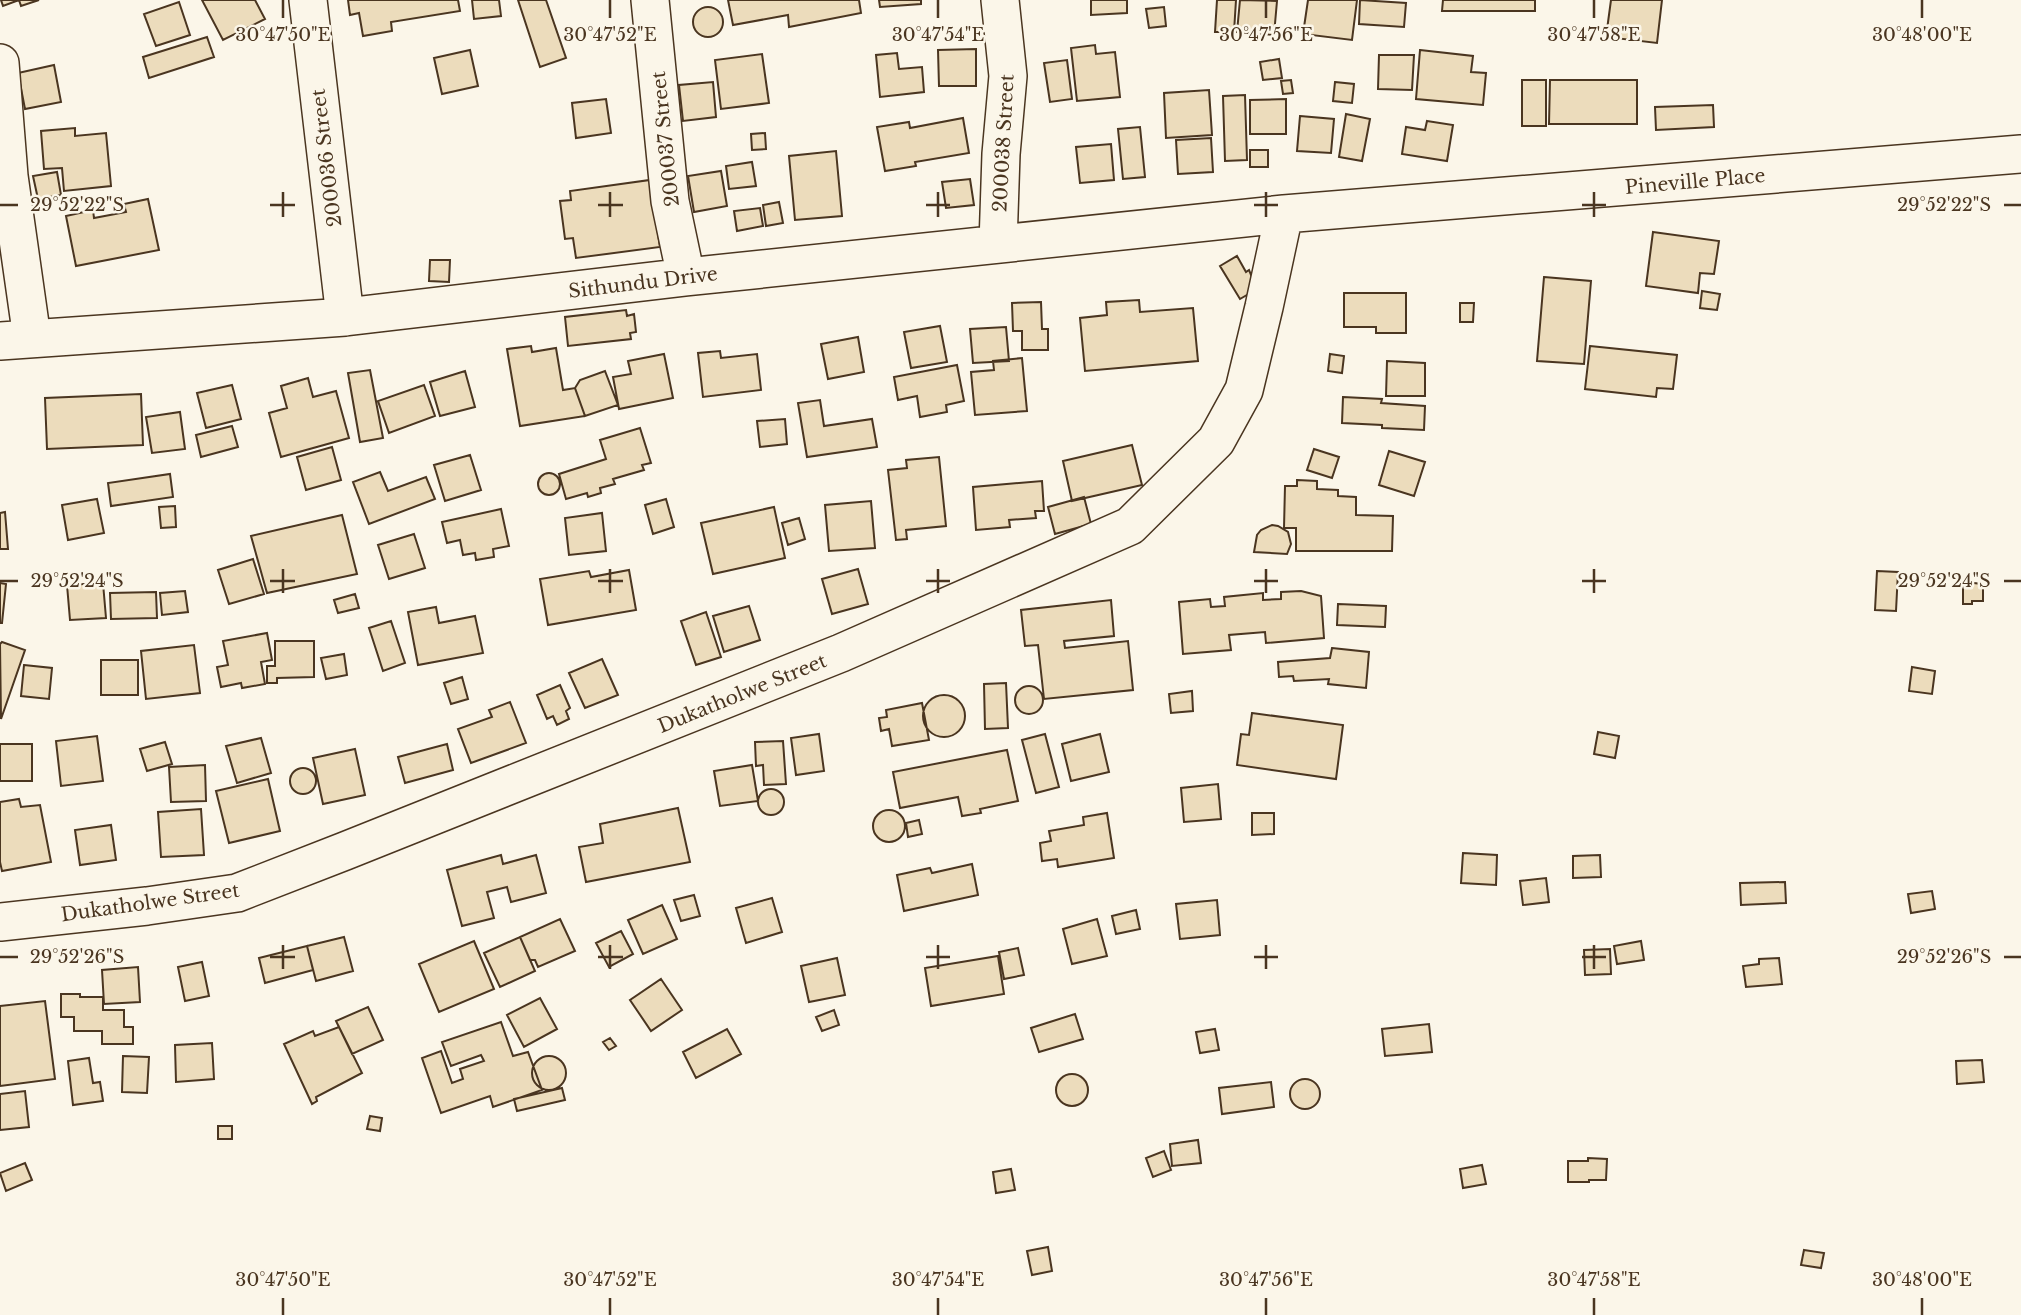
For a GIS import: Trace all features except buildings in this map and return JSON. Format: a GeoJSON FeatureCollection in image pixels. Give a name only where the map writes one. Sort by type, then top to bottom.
{"type":"FeatureCollection","features":[{"type":"Feature","properties":{"kind":"street","name":"200036 Street"},"geometry":{"type":"LineString","coordinates":[[308,0],[345,317]]}},
{"type":"Feature","properties":{"kind":"street","name":"200037 Street"},"geometry":{"type":"LineString","coordinates":[[650,0],[670,201],[686,276]]}},
{"type":"Feature","properties":{"kind":"street","name":"200038 Street"},"geometry":{"type":"LineString","coordinates":[[998,244],[1001,154],[1008,76],[1000,0]]}},
{"type":"Feature","properties":{"kind":"street"},"geometry":{"type":"LineString","coordinates":[[0,62],[9,176],[16,339]]}},
{"type":"Feature","properties":{"kind":"street","name":"Pineville Place"},"geometry":{"type":"LineString","coordinates":[[1284,214],[2021,154]]}},
{"type":"Feature","properties":{"kind":"street","name":"Sithundu Drive"},"geometry":{"type":"LineString","coordinates":[[16,339],[345,317],[686,276],[1284,214]]}},
{"type":"Feature","properties":{"kind":"street","name":"Dukatholwe Street"},"geometry":{"type":"LineString","coordinates":[[0,922],[236,893],[841,653],[1130,526],[1216,441],[1244,390],[1284,214]]}}]}
